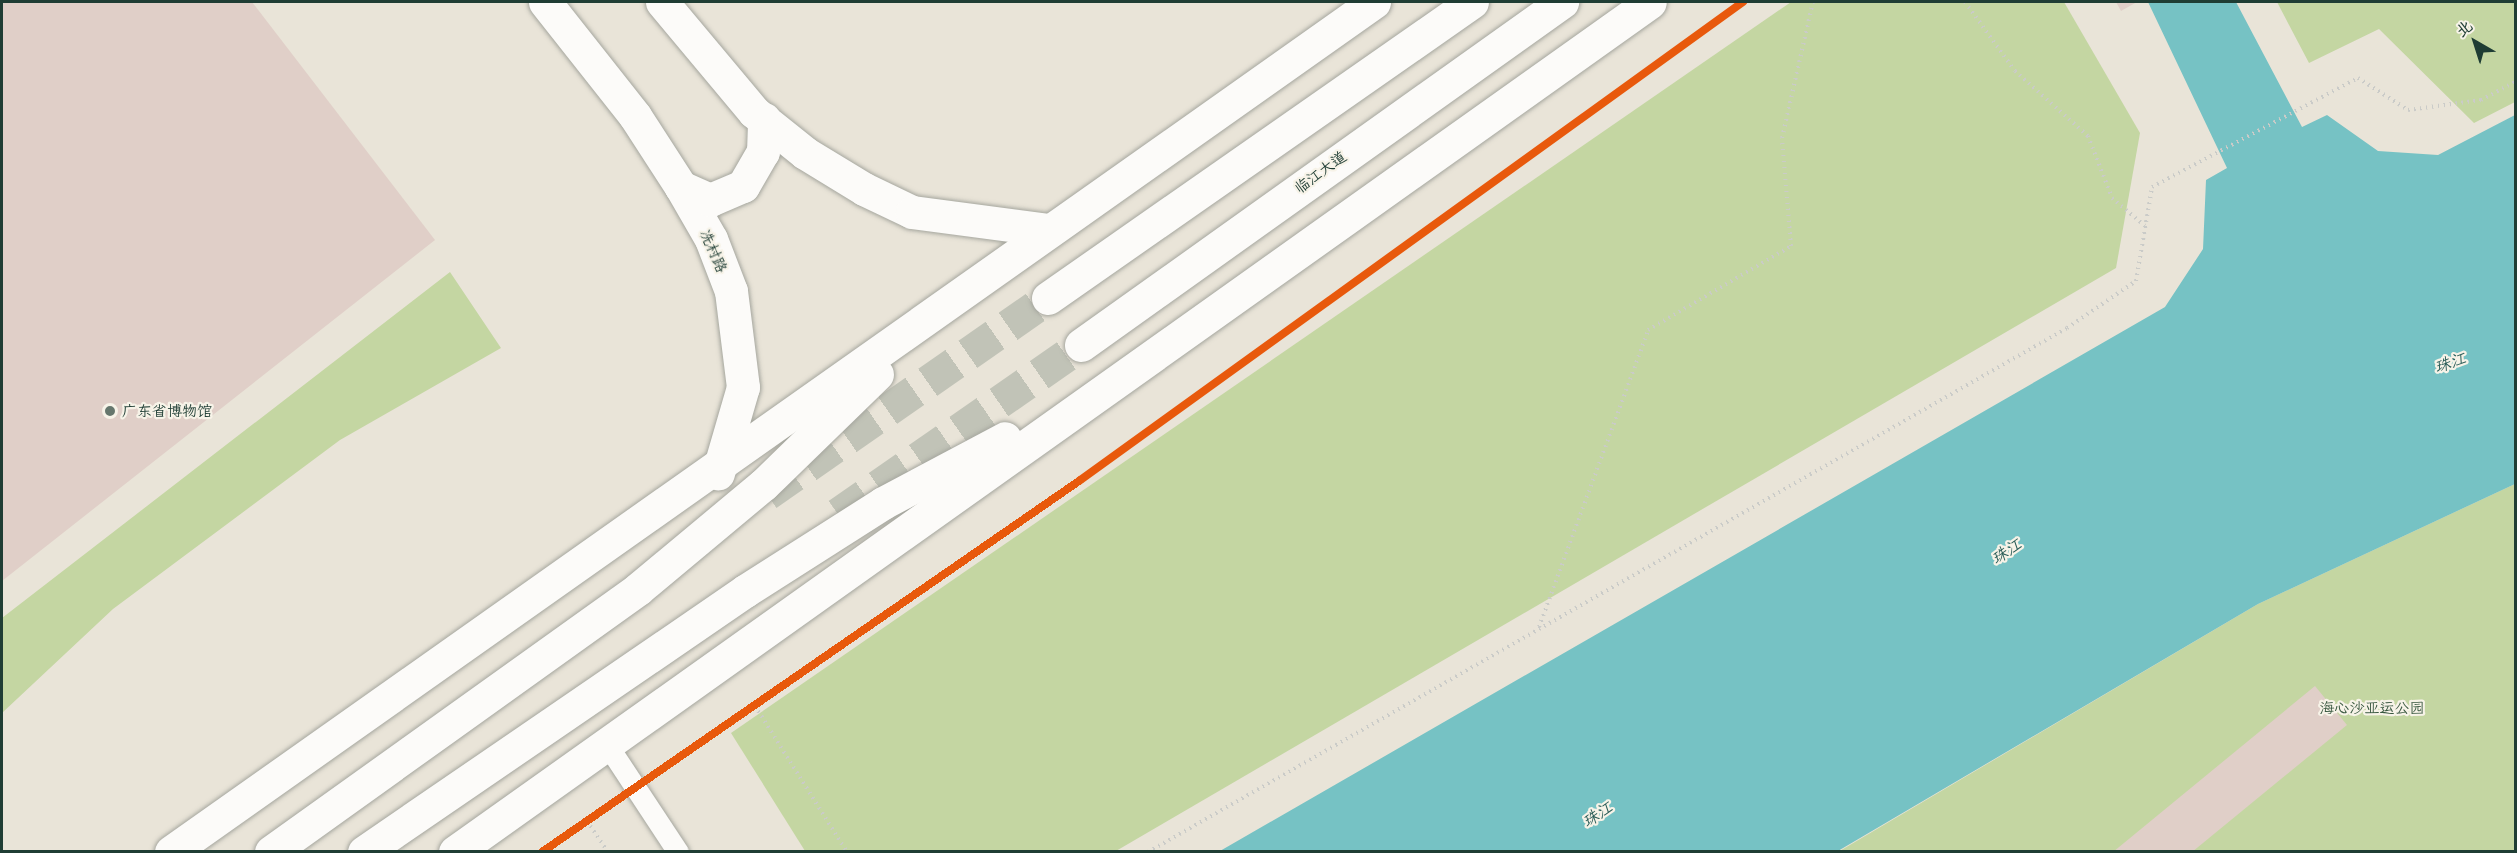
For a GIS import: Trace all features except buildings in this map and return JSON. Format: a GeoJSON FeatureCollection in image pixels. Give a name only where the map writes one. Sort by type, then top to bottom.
{"type":"FeatureCollection","features":[{"type":"Feature","properties":{"kind":"main road","name":"冼村路"},"geometry":{"type":"LineString","coordinates":[[545,2],[635,116],[681,187],[727,281],[740,343],[743,387],[720,468],[695,542]]}},
{"type":"Feature","properties":{"kind":"main road"},"geometry":{"type":"LineString","coordinates":[[662,2],[764,119],[805,153],[912,212],[1048,230]]}},
{"type":"Feature","properties":{"kind":"main road"},"geometry":{"type":"LineString","coordinates":[[171,852],[720,468],[1048,230],[1374,2]]}},
{"type":"Feature","properties":{"kind":"main road"},"geometry":{"type":"LineString","coordinates":[[1048,298],[1472,2]]}},
{"type":"Feature","properties":{"kind":"main road","name":"临江大道"},"geometry":{"type":"LineString","coordinates":[[1081,345],[1562,2]]}},
{"type":"Feature","properties":{"kind":"main road"},"geometry":{"type":"LineString","coordinates":[[455,852],[1650,2]]}},
{"type":"Feature","properties":{"kind":"main road"},"geometry":{"type":"LineString","coordinates":[[681,187],[710,200],[743,186],[763,153],[764,119]]}},
{"type":"Feature","properties":{"kind":"main road"},"geometry":{"type":"LineString","coordinates":[[271,852],[580,633],[695,542],[816,436],[927,319]]}},
{"type":"Feature","properties":{"kind":"main road"},"geometry":{"type":"LineString","coordinates":[[364,852],[617,675],[883,503],[1105,388]]}},
{"type":"Feature","properties":{"kind":"lane"},"geometry":{"type":"LineString","coordinates":[[606,743],[678,852]]}},
{"type":"Feature","properties":{"kind":"path"},"geometry":{"type":"LineString","coordinates":[[1539,628],[1648,330],[1791,246],[1782,138],[1813,2]]}},
{"type":"Feature","properties":{"kind":"path"},"geometry":{"type":"LineString","coordinates":[[1965,2],[2015,71],[2088,136],[2112,198],[2145,226]]}},
{"type":"Feature","properties":{"kind":"path"},"geometry":{"type":"LineString","coordinates":[[1148,852],[2067,328],[2136,281],[2152,187],[2358,78],[2408,110],[2481,100],[2516,81]]}},
{"type":"Feature","properties":{"kind":"path"},"geometry":{"type":"LineString","coordinates":[[746,712],[765,699]]}},
{"type":"Feature","properties":{"kind":"path"},"geometry":{"type":"LineString","coordinates":[[755,706],[847,852]]}},
{"type":"Feature","properties":{"kind":"path"},"geometry":{"type":"LineString","coordinates":[[578,827],[636,788]]}},
{"type":"Feature","properties":{"kind":"path"},"geometry":{"type":"LineString","coordinates":[[587,821],[608,852]]}},
{"type":"Feature","properties":{"kind":"green space"},"geometry":{"type":"Polygon","coordinates":[[[1791,2],[2064,2],[2140,133],[2116,268],[1116,851],[805,851],[731,733],[1791,2]]]}},
{"type":"Feature","properties":{"kind":"green space"},"geometry":{"type":"Polygon","coordinates":[[[2277,2],[2515,2],[2515,102],[2474,123],[2379,29],[2309,63],[2277,2]]]}},
{"type":"Feature","properties":{"kind":"green space"},"geometry":{"type":"Polygon","coordinates":[[[450,272],[501,348],[340,440],[113,609],[2,713],[2,618],[450,272]]]}},
{"type":"Feature","properties":{"kind":"green space","name":"海心沙亚运公园"},"geometry":{"type":"Polygon","coordinates":[[[2515,484],[2515,851],[1838,852],[2258,604],[2515,484]]]}},
{"type":"Feature","properties":{"kind":"water","name":"珠江"},"geometry":{"type":"Polygon","coordinates":[[[2148,2],[2236,2],[2302,127],[2327,115],[2378,151],[2438,155],[2515,115],[2515,484],[2258,604],[1838,851],[1220,851],[2165,307],[2203,249],[2206,180],[2227,168],[2148,2]]]}},
{"type":"Feature","properties":{"kind":"tunnel"},"geometry":{"type":"LineString","coordinates":[[767,494],[1048,298]]}},
{"type":"Feature","properties":{"kind":"tunnel"},"geometry":{"type":"LineString","coordinates":[[838,514],[1081,345]]}},
{"type":"Feature","properties":{"kind":"cycle path"},"geometry":{"type":"LineString","coordinates":[[542,852],[1079,481],[1743,2]]}},
{"type":"Feature","properties":{"kind":"place","name":"广东省博物馆"},"geometry":{"type":"Point","coordinates":[110,411]}}]}
